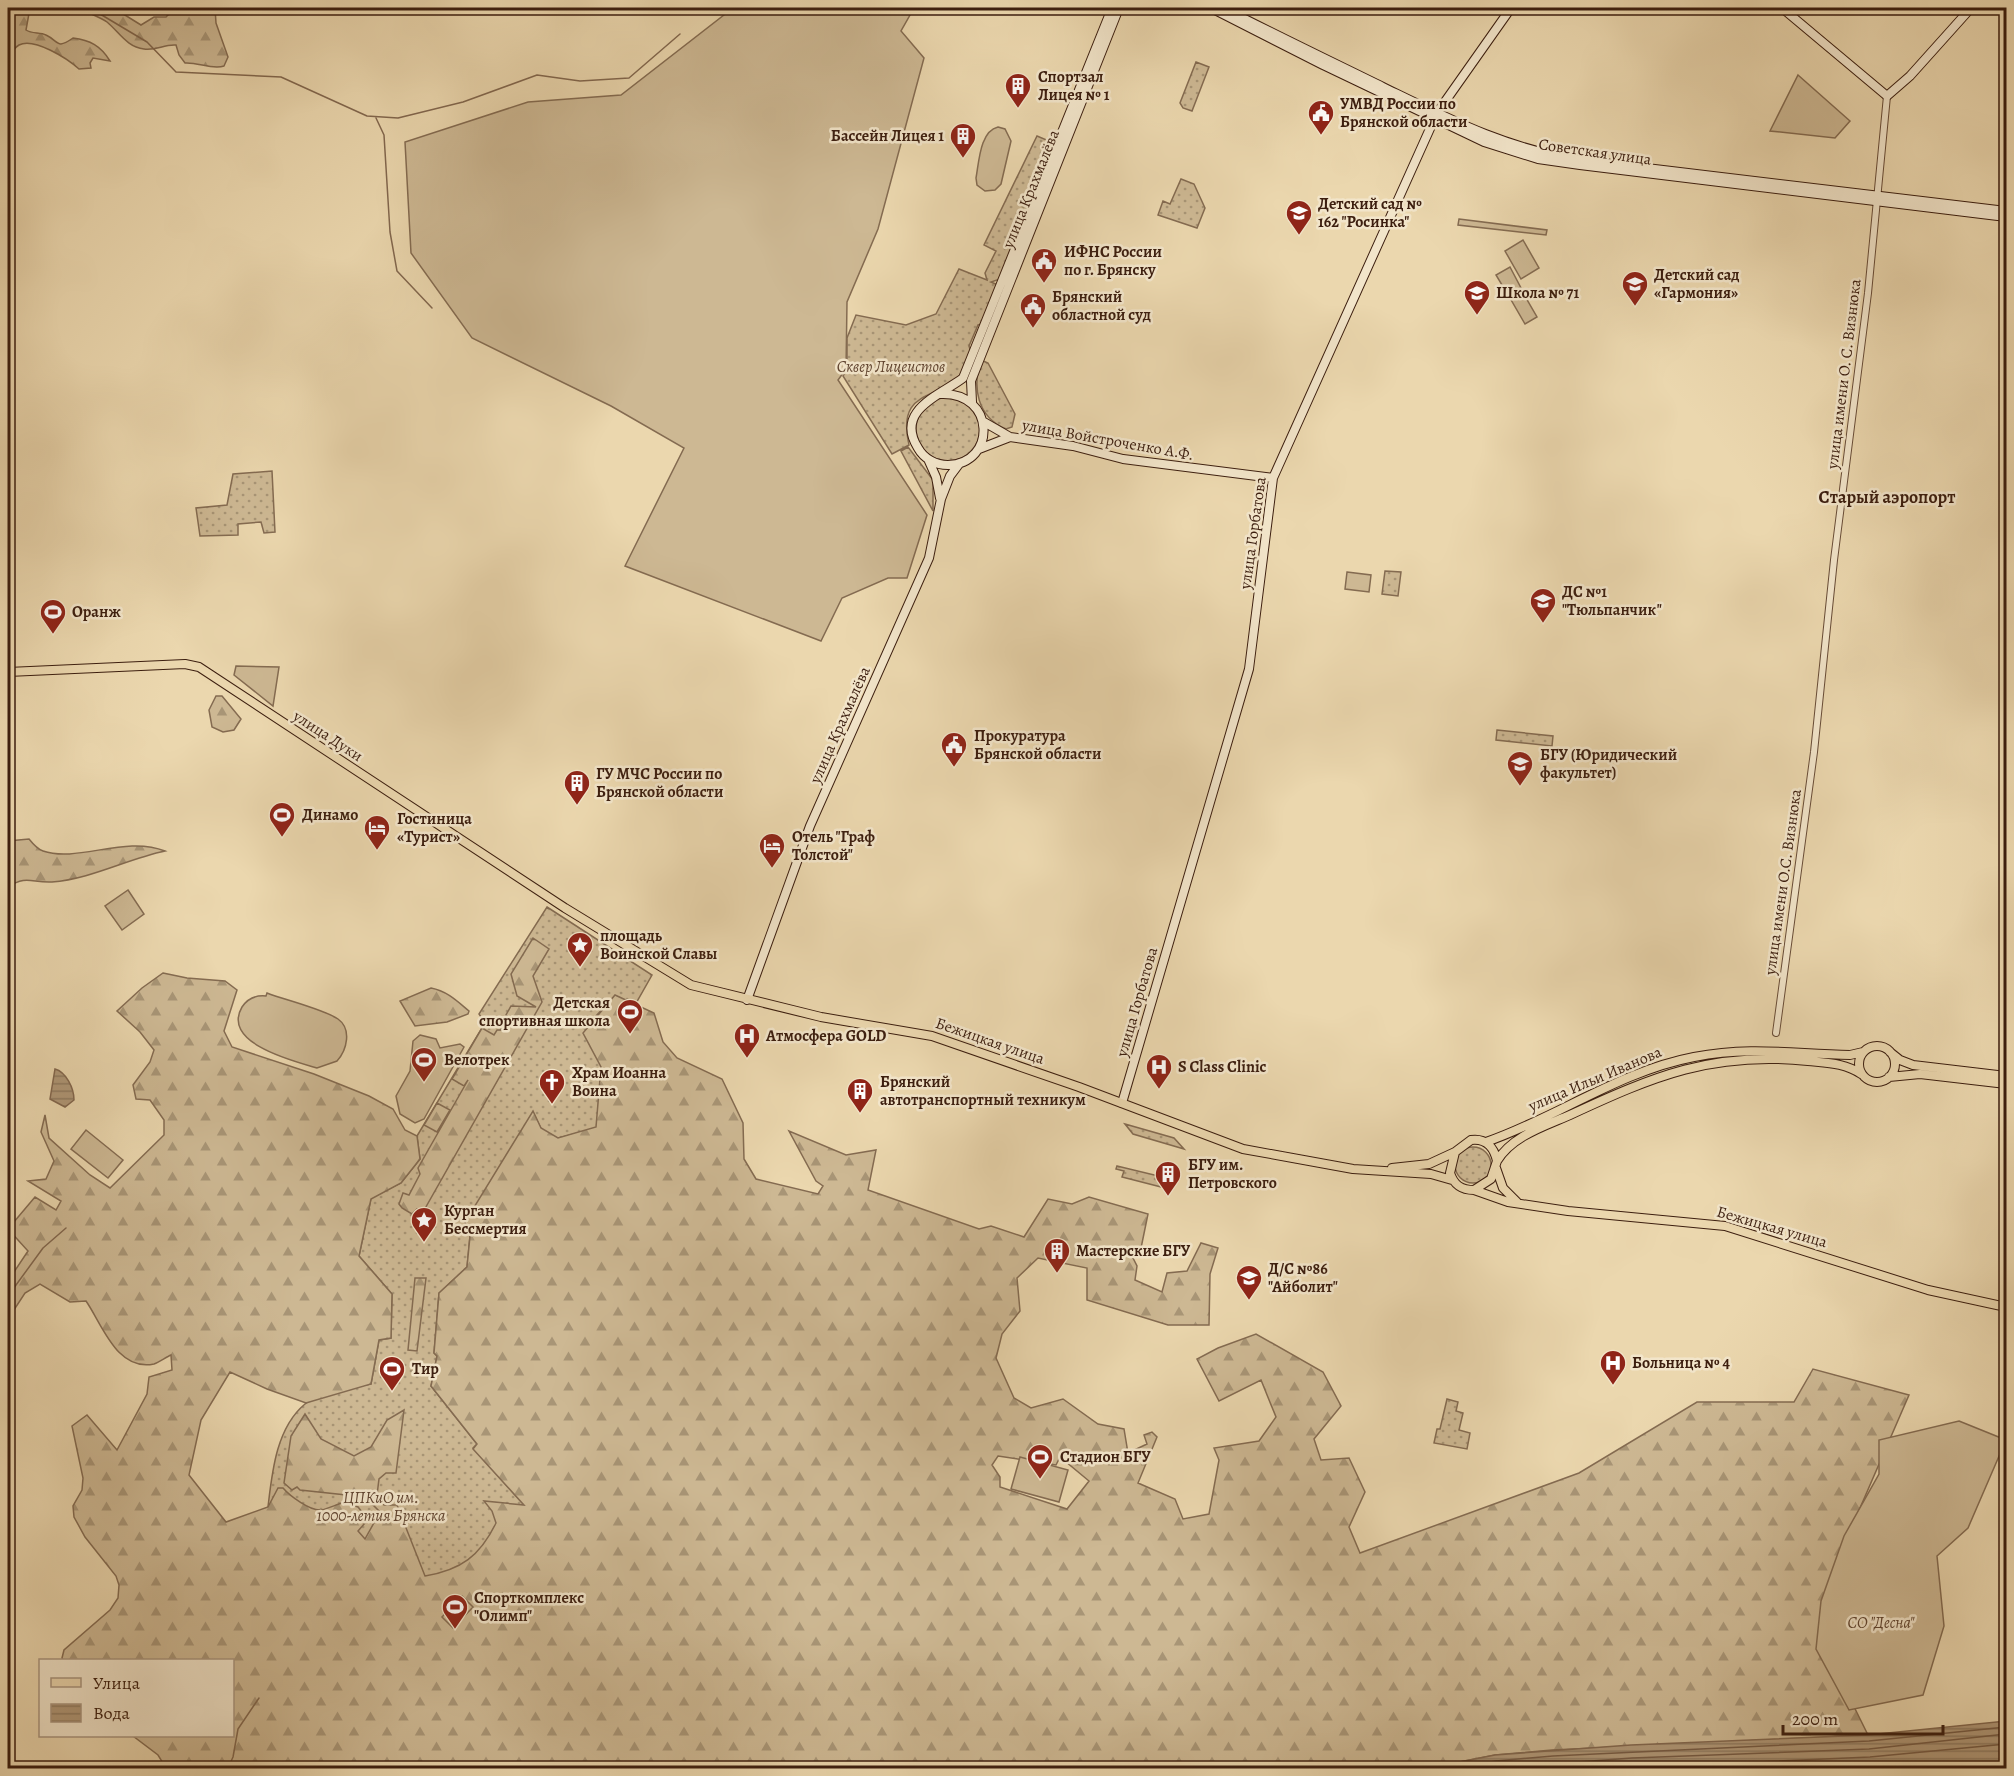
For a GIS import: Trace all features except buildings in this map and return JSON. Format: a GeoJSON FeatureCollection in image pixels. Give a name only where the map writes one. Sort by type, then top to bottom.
{"type":"FeatureCollection","features":[{"type":"Feature","properties":{"kind":"main road"},"geometry":{"type":"LineString","coordinates":[[1010,437],[984,422],[972,402],[967,379],[1112,8]]}},
{"type":"Feature","properties":{"kind":"main road","name":"улица Крахмалёва"},"geometry":{"type":"LineString","coordinates":[[967,379],[1119,8]]}},
{"type":"Feature","properties":{"kind":"main road","name":"Советская улица"},"geometry":{"type":"LineString","coordinates":[[1211,8],[1436,116],[1540,153],[2007,217]]}},
{"type":"Feature","properties":{"kind":"main road","name":"Советская улица"},"geometry":{"type":"LineString","coordinates":[[1223,8],[1436,116]]}},
{"type":"Feature","properties":{"kind":"main road","name":"улица Горбатова"},"geometry":{"type":"LineString","coordinates":[[1122,1103],[1249,669],[1273,478],[1436,116],[1511,8]]}},
{"type":"Feature","properties":{"kind":"main road"},"geometry":{"type":"LineString","coordinates":[[1782,8],[1887,96],[1910,76],[1971,8]]}},
{"type":"Feature","properties":{"kind":"main road","name":"Советская улица"},"geometry":{"type":"LineString","coordinates":[[1876,198],[2007,211]]}},
{"type":"Feature","properties":{"kind":"main road"},"geometry":{"type":"LineString","coordinates":[[940,499],[936,477],[928,459],[916,446],[913,421],[926,400],[967,379]]}},
{"type":"Feature","properties":{"kind":"main road"},"geometry":{"type":"LineString","coordinates":[[941,394],[960,395],[972,402]]}},
{"type":"Feature","properties":{"kind":"main road"},"geometry":{"type":"LineString","coordinates":[[978,449],[983,440],[984,422]]}},
{"type":"Feature","properties":{"kind":"main road","name":"улица Крахмалёва"},"geometry":{"type":"LineString","coordinates":[[747,1000],[810,826],[929,558],[940,499],[950,476],[959,464],[978,449],[1010,437]]}},
{"type":"Feature","properties":{"kind":"main road","name":"улица Войстроченко А.Ф."},"geometry":{"type":"LineString","coordinates":[[1010,437],[1073,446],[1123,459],[1273,478]]}},
{"type":"Feature","properties":{"kind":"main road"},"geometry":{"type":"LineString","coordinates":[[928,459],[943,465],[959,464]]}},
{"type":"Feature","properties":{"kind":"main road","name":"улица Дуки"},"geometry":{"type":"LineString","coordinates":[[8,672],[185,664],[199,667],[276,720],[603,932]]}},
{"type":"Feature","properties":{"kind":"main road","name":"Бежицкая улица"},"geometry":{"type":"LineString","coordinates":[[603,932],[691,985],[747,1000],[877,1028],[932,1036],[1122,1103],[1243,1149],[1302,1160]]}},
{"type":"Feature","properties":{"kind":"main road"},"geometry":{"type":"LineString","coordinates":[[2007,1076],[1913,1065],[1900,1060],[1879,1046],[1863,1052],[1858,1063],[1861,1074],[1873,1082],[1889,1077],[1920,1074],[2007,1084]]}},
{"type":"Feature","properties":{"kind":"main road","name":"улица Ильи Иванова"},"geometry":{"type":"LineString","coordinates":[[1486,1142],[1645,1071],[1692,1057],[1759,1050],[1850,1055],[1863,1052]]}},
{"type":"Feature","properties":{"kind":"main road"},"geometry":{"type":"LineString","coordinates":[[1889,1077],[1895,1062],[1890,1052]]}},
{"type":"Feature","properties":{"kind":"main road","name":"улица Ильи Иванова"},"geometry":{"type":"LineString","coordinates":[[1497,1164],[1517,1140],[1648,1080],[1695,1065],[1739,1059],[1781,1058],[1846,1066],[1861,1074]]}},
{"type":"Feature","properties":{"kind":"main road"},"geometry":{"type":"LineString","coordinates":[[1302,1160],[1390,1168],[1429,1164],[1455,1152],[1471,1140],[1486,1142],[1495,1153],[1508,1195],[1524,1204]]}},
{"type":"Feature","properties":{"kind":"main road"},"geometry":{"type":"LineString","coordinates":[[1452,1180],[1450,1165],[1455,1152]]}},
{"type":"Feature","properties":{"kind":"main road"},"geometry":{"type":"LineString","coordinates":[[1302,1160],[1360,1170],[1431,1174],[1452,1180],[1462,1189],[1474,1190],[1486,1184],[1497,1164]]}},
{"type":"Feature","properties":{"kind":"main road","name":"Бежицкая улица"},"geometry":{"type":"LineString","coordinates":[[1474,1190],[1508,1202],[1568,1211],[1725,1226],[1928,1290],[2007,1307]]}},
{"type":"Feature","properties":{"kind":"street","name":"улица имени О. С. Визнюка"},"geometry":{"type":"LineString","coordinates":[[1814,735],[1868,293],[1887,96]]}},
{"type":"Feature","properties":{"kind":"street","name":"улица имени О.С. Визнюка"},"geometry":{"type":"LineString","coordinates":[[1776,1033],[1814,735]]}},
{"type":"Feature","properties":{"kind":"green space"},"geometry":{"type":"Polygon","coordinates":[[[14,8],[30,8],[26,30],[46,35],[60,44],[73,38],[85,40],[103,51],[110,61],[93,58],[90,63],[91,68],[79,69],[42,46],[25,43],[8,54],[8,28],[14,8]]]}},
{"type":"Feature","properties":{"kind":"green space"},"geometry":{"type":"Polygon","coordinates":[[[78,8],[119,8],[120,12],[141,25],[154,17],[166,17],[175,8],[215,8],[216,23],[228,57],[224,66],[215,67],[185,63],[176,45],[152,49],[138,48],[128,42],[105,20],[78,8]]]}},
{"type":"Feature","properties":{"kind":"green space"},"geometry":{"type":"Polygon","coordinates":[[[733,8],[914,8],[901,31],[924,58],[878,229],[847,302],[846,369],[838,380],[927,515],[907,578],[888,578],[842,598],[821,641],[625,566],[684,448],[611,406],[472,338],[411,253],[405,142],[528,102],[621,95],[733,8]]]}},
{"type":"Feature","properties":{"kind":"green space"},"geometry":{"type":"Polygon","coordinates":[[[1196,62],[1209,67],[1192,111],[1183,108],[1180,103],[1196,62]]]}},
{"type":"Feature","properties":{"kind":"green space"},"geometry":{"type":"Polygon","coordinates":[[[1798,75],[1850,121],[1835,138],[1770,131],[1798,75]]]}},
{"type":"Feature","properties":{"kind":"green space"},"geometry":{"type":"Polygon","coordinates":[[[998,127],[1005,129],[1011,141],[1001,184],[995,190],[985,191],[977,185],[976,178],[980,156],[987,134],[998,127]]]}},
{"type":"Feature","properties":{"kind":"green space","name":"Сквер Лицеистов"},"geometry":{"type":"Polygon","coordinates":[[[1037,136],[1049,141],[1052,149],[1000,279],[991,282],[998,285],[982,324],[978,325],[969,346],[971,352],[965,369],[949,385],[912,406],[908,415],[907,428],[909,445],[892,454],[843,376],[847,369],[847,338],[856,315],[906,325],[936,314],[959,269],[987,280],[985,273],[996,251],[984,245],[1037,136]]]}},
{"type":"Feature","properties":{"kind":"green space"},"geometry":{"type":"Polygon","coordinates":[[[1181,179],[1194,184],[1205,208],[1197,228],[1158,215],[1163,201],[1170,204],[1181,179]]]}},
{"type":"Feature","properties":{"kind":"green space"},"geometry":{"type":"Polygon","coordinates":[[[1459,219],[1547,230],[1546,235],[1458,225],[1459,219]]]}},
{"type":"Feature","properties":{"kind":"green space"},"geometry":{"type":"Polygon","coordinates":[[[1523,240],[1539,268],[1521,279],[1505,251],[1523,240]]]}},
{"type":"Feature","properties":{"kind":"green space"},"geometry":{"type":"Polygon","coordinates":[[[1510,267],[1521,288],[1508,295],[1496,275],[1510,267]]]}},
{"type":"Feature","properties":{"kind":"green space"},"geometry":{"type":"Polygon","coordinates":[[[1522,291],[1537,317],[1525,324],[1510,298],[1522,291]]]}},
{"type":"Feature","properties":{"kind":"green space"},"geometry":{"type":"Polygon","coordinates":[[[981,360],[988,363],[1015,414],[1012,427],[1006,429],[996,424],[983,409],[977,391],[981,360]]]}},
{"type":"Feature","properties":{"kind":"green space"},"geometry":{"type":"Polygon","coordinates":[[[948,397],[960,399],[971,406],[978,417],[980,429],[978,441],[971,452],[960,459],[948,461],[936,459],[925,452],[918,441],[916,429],[918,417],[925,406],[936,399],[948,397]]]}},
{"type":"Feature","properties":{"kind":"green space"},"geometry":{"type":"Polygon","coordinates":[[[908,447],[933,480],[933,511],[901,451],[908,447]]]}},
{"type":"Feature","properties":{"kind":"green space"},"geometry":{"type":"Polygon","coordinates":[[[272,471],[275,532],[264,533],[261,522],[238,524],[238,535],[200,536],[196,508],[227,505],[233,474],[272,471]]]}},
{"type":"Feature","properties":{"kind":"green space"},"geometry":{"type":"Polygon","coordinates":[[[1385,571],[1401,572],[1398,596],[1382,594],[1385,571]]]}},
{"type":"Feature","properties":{"kind":"green space"},"geometry":{"type":"Polygon","coordinates":[[[1347,572],[1371,575],[1369,592],[1345,589],[1347,572]]]}},
{"type":"Feature","properties":{"kind":"green space"},"geometry":{"type":"Polygon","coordinates":[[[236,666],[279,667],[273,706],[234,675],[236,666]]]}},
{"type":"Feature","properties":{"kind":"green space"},"geometry":{"type":"Polygon","coordinates":[[[216,696],[222,696],[241,719],[234,730],[223,732],[212,727],[209,710],[216,696]]]}},
{"type":"Feature","properties":{"kind":"green space"},"geometry":{"type":"Polygon","coordinates":[[[1497,730],[1553,736],[1552,746],[1496,740],[1497,730]]]}},
{"type":"Feature","properties":{"kind":"green space"},"geometry":{"type":"Polygon","coordinates":[[[29,839],[41,850],[57,854],[134,846],[165,851],[81,877],[52,882],[25,880],[8,887],[8,841],[29,839]]]}},
{"type":"Feature","properties":{"kind":"green space"},"geometry":{"type":"Polygon","coordinates":[[[128,890],[144,914],[122,930],[105,906],[128,890]]]}},
{"type":"Feature","properties":{"kind":"green space","name":"ЦПКиО им. 1000-летия Брянска"},"geometry":{"type":"Polygon","coordinates":[[[547,907],[652,975],[635,1005],[615,996],[594,1018],[601,1067],[597,1128],[547,1141],[533,1112],[470,1236],[467,1267],[439,1293],[434,1353],[437,1356],[431,1386],[477,1444],[473,1448],[524,1505],[418,1636],[268,1507],[274,1466],[288,1425],[305,1404],[327,1394],[371,1384],[379,1340],[391,1338],[392,1294],[359,1256],[371,1198],[401,1183],[420,1159],[417,1136],[485,1023],[479,1014],[547,907]]]}},
{"type":"Feature","properties":{"kind":"green space"},"geometry":{"type":"Polygon","coordinates":[[[533,938],[549,949],[533,976],[542,1002],[423,1212],[417,1209],[412,1214],[399,1204],[403,1193],[409,1195],[420,1174],[418,1168],[468,1080],[464,1086],[452,1079],[482,1028],[494,1035],[497,1030],[505,1030],[511,1021],[506,1015],[511,1006],[536,1007],[517,996],[511,974],[533,938]]]}},
{"type":"Feature","properties":{"kind":"green space"},"geometry":{"type":"Polygon","coordinates":[[[163,973],[187,978],[225,981],[237,990],[224,1031],[232,1047],[314,1074],[369,1096],[393,1109],[405,1130],[417,1136],[420,1159],[401,1183],[371,1199],[359,1256],[392,1294],[391,1338],[379,1340],[371,1384],[306,1403],[230,1372],[201,1420],[189,1475],[226,1522],[268,1507],[278,1488],[283,1488],[300,1502],[316,1510],[345,1502],[358,1507],[366,1517],[365,1523],[358,1531],[365,1539],[380,1512],[365,1497],[300,1490],[297,1487],[292,1490],[284,1483],[291,1436],[305,1414],[321,1439],[354,1456],[371,1447],[387,1420],[404,1410],[396,1473],[386,1473],[379,1479],[377,1495],[384,1505],[397,1505],[425,1576],[449,1570],[476,1553],[496,1523],[492,1511],[484,1501],[524,1505],[473,1449],[477,1444],[431,1386],[437,1356],[434,1353],[439,1293],[467,1267],[470,1236],[465,1222],[533,1111],[541,1128],[558,1138],[596,1127],[601,1067],[583,1033],[615,995],[654,1013],[663,1042],[677,1058],[722,1079],[743,1123],[744,1159],[756,1179],[818,1194],[823,1186],[816,1181],[789,1131],[846,1155],[876,1150],[868,1190],[979,1229],[991,1226],[1024,1237],[1048,1199],[1072,1204],[1089,1197],[1148,1214],[1140,1253],[1133,1258],[1137,1266],[1135,1280],[1162,1292],[1167,1273],[1187,1271],[1201,1243],[1218,1248],[1210,1274],[1209,1325],[1168,1325],[1087,1300],[1087,1268],[1038,1258],[1017,1278],[1020,1311],[1002,1334],[996,1358],[1014,1398],[1031,1408],[1063,1399],[1098,1424],[1124,1429],[1128,1453],[1147,1444],[1144,1435],[1152,1432],[1157,1437],[1138,1483],[1175,1499],[1183,1519],[1209,1514],[1219,1460],[1214,1448],[1259,1441],[1276,1417],[1261,1380],[1219,1401],[1197,1359],[1218,1348],[1256,1334],[1323,1372],[1341,1406],[1314,1439],[1321,1460],[1349,1458],[1365,1492],[1349,1527],[1360,1553],[1579,1473],[1697,1402],[1794,1402],[1813,1369],[1909,1395],[1857,1515],[1823,1644],[1868,1735],[1552,1750],[1495,1755],[1429,1768],[166,1768],[158,1755],[134,1737],[234,1737],[234,1659],[62,1658],[64,1650],[110,1610],[118,1598],[119,1585],[116,1576],[85,1537],[74,1517],[73,1506],[82,1490],[83,1478],[72,1426],[87,1415],[117,1450],[147,1394],[149,1377],[172,1370],[171,1355],[154,1364],[141,1365],[130,1361],[112,1344],[86,1301],[70,1302],[40,1284],[25,1293],[8,1319],[8,1288],[13,1282],[10,1278],[28,1251],[8,1229],[35,1197],[56,1210],[61,1201],[28,1181],[46,1179],[54,1161],[41,1132],[45,1115],[49,1138],[90,1175],[110,1188],[164,1135],[164,1120],[150,1100],[136,1099],[133,1085],[150,1062],[154,1050],[140,1032],[117,1011],[142,988],[163,973]],[[998,1456],[992,1465],[1000,1477],[1000,1487],[1067,1509],[1089,1481],[1060,1457],[1056,1465],[998,1456]]]}},
{"type":"Feature","properties":{"kind":"green space"},"geometry":{"type":"Polygon","coordinates":[[[431,988],[451,997],[469,1011],[468,1014],[447,1022],[415,1026],[400,1001],[431,988]]]}},
{"type":"Feature","properties":{"kind":"green space"},"geometry":{"type":"Polygon","coordinates":[[[267,993],[338,1019],[345,1028],[347,1040],[337,1061],[317,1068],[277,1055],[250,1040],[241,1031],[238,1020],[242,1007],[250,999],[266,996],[267,993]]]}},
{"type":"Feature","properties":{"kind":"green space","name":"Велотрек"},"geometry":{"type":"Polygon","coordinates":[[[420,1035],[436,1039],[440,1048],[460,1044],[464,1047],[424,1119],[415,1123],[400,1114],[396,1096],[410,1071],[413,1041],[420,1035]]]}},
{"type":"Feature","properties":{"kind":"green space"},"geometry":{"type":"Polygon","coordinates":[[[437,1103],[450,1110],[437,1132],[424,1125],[437,1103]]]}},
{"type":"Feature","properties":{"kind":"green space"},"geometry":{"type":"Polygon","coordinates":[[[1125,1124],[1174,1138],[1184,1149],[1133,1134],[1125,1124]]]}},
{"type":"Feature","properties":{"kind":"green space"},"geometry":{"type":"Polygon","coordinates":[[[86,1130],[123,1160],[108,1178],[71,1149],[86,1130]]]}},
{"type":"Feature","properties":{"kind":"green space"},"geometry":{"type":"Polygon","coordinates":[[[1473,1147],[1486,1152],[1491,1165],[1486,1178],[1473,1183],[1460,1178],[1455,1165],[1460,1152],[1473,1147]]]}},
{"type":"Feature","properties":{"kind":"green space"},"geometry":{"type":"Polygon","coordinates":[[[1117,1166],[1171,1179],[1169,1189],[1122,1177],[1124,1171],[1116,1169],[1117,1166]]]}},
{"type":"Feature","properties":{"kind":"green space"},"geometry":{"type":"Polygon","coordinates":[[[415,1278],[426,1278],[417,1351],[408,1350],[415,1278]]]}},
{"type":"Feature","properties":{"kind":"green space"},"geometry":{"type":"Polygon","coordinates":[[[1447,1399],[1458,1402],[1456,1411],[1463,1413],[1459,1430],[1470,1433],[1467,1449],[1434,1443],[1447,1399]]]}},
{"type":"Feature","properties":{"kind":"green space","name":"СО \"Десна\""},"geometry":{"type":"Polygon","coordinates":[[[1959,1421],[2006,1440],[1968,1528],[1937,1556],[1944,1626],[1923,1695],[1849,1710],[1816,1649],[1821,1601],[1844,1536],[1879,1474],[1879,1440],[1959,1421]]]}},
{"type":"Feature","properties":{"kind":"green space","name":"Стадион БГУ"},"geometry":{"type":"Polygon","coordinates":[[[1020,1457],[1068,1470],[1059,1502],[1011,1489],[1020,1457]]]}},
{"type":"Feature","properties":{"kind":"green space"},"geometry":{"type":"Polygon","coordinates":[[[462,1596],[473,1607],[453,1628],[442,1617],[462,1596]]]}},
{"type":"Feature","properties":{"kind":"water"},"geometry":{"type":"Polygon","coordinates":[[[55,1069],[66,1077],[73,1091],[74,1100],[65,1107],[50,1099],[55,1069]]]}},
{"type":"Feature","properties":{"kind":"water"},"geometry":{"type":"Polygon","coordinates":[[[2006,1721],[2006,1768],[1429,1768],[1495,1755],[1631,1745],[1868,1735],[2006,1721]]]}},
{"type":"Feature","properties":{"kind":"waterway"},"geometry":{"type":"LineString","coordinates":[[90,8],[147,42],[176,72],[281,77],[367,116],[398,118],[463,102],[537,75],[580,81],[629,78],[680,34]]}},
{"type":"Feature","properties":{"kind":"waterway"},"geometry":{"type":"LineString","coordinates":[[376,118],[384,135],[390,232],[397,271],[432,308]]}},
{"type":"Feature","properties":{"kind":"waterway"},"geometry":{"type":"LineString","coordinates":[[8,1296],[43,1248],[66,1228]]}},
{"type":"Feature","properties":{"kind":"waterway"},"geometry":{"type":"LineString","coordinates":[[228,1768],[233,1757],[238,1729],[259,1698]]}},
{"type":"Feature","properties":{"kind":"place","name":"Спортзал Лицея № 1"},"geometry":{"type":"Point","coordinates":[1018,109]}},
{"type":"Feature","properties":{"kind":"place","name":"УМВД России по Брянской области"},"geometry":{"type":"Point","coordinates":[1321,136]}},
{"type":"Feature","properties":{"kind":"place","name":"Бассейн Лицея 1"},"geometry":{"type":"Point","coordinates":[963,159]}},
{"type":"Feature","properties":{"kind":"place","name":"Детский сад № 162 \"Росинка\""},"geometry":{"type":"Point","coordinates":[1299,236]}},
{"type":"Feature","properties":{"kind":"place","name":"ИФНС России по г. Брянску"},"geometry":{"type":"Point","coordinates":[1044,284]}},
{"type":"Feature","properties":{"kind":"place","name":"Детский сад «Гармония»"},"geometry":{"type":"Point","coordinates":[1635,307]}},
{"type":"Feature","properties":{"kind":"place","name":"Школа № 71"},"geometry":{"type":"Point","coordinates":[1477,316]}},
{"type":"Feature","properties":{"kind":"place","name":"Брянский областной суд"},"geometry":{"type":"Point","coordinates":[1033,329]}},
{"type":"Feature","properties":{"kind":"place","name":"ДС №1 \"Тюльпанчик\""},"geometry":{"type":"Point","coordinates":[1543,624]}},
{"type":"Feature","properties":{"kind":"place","name":"Оранж"},"geometry":{"type":"Point","coordinates":[53,635]}},
{"type":"Feature","properties":{"kind":"place","name":"Прокуратура Брянской области"},"geometry":{"type":"Point","coordinates":[954,768]}},
{"type":"Feature","properties":{"kind":"place","name":"БГУ (Юридический факультет)"},"geometry":{"type":"Point","coordinates":[1520,787]}},
{"type":"Feature","properties":{"kind":"place","name":"ГУ МЧС России по Брянской области"},"geometry":{"type":"Point","coordinates":[577,806]}},
{"type":"Feature","properties":{"kind":"place","name":"Динамо"},"geometry":{"type":"Point","coordinates":[282,838]}},
{"type":"Feature","properties":{"kind":"place","name":"Гостиница «Турист»"},"geometry":{"type":"Point","coordinates":[377,851]}},
{"type":"Feature","properties":{"kind":"place","name":"Отель \"Граф Толстой\""},"geometry":{"type":"Point","coordinates":[772,869]}},
{"type":"Feature","properties":{"kind":"place","name":"площадь Воинской Славы"},"geometry":{"type":"Point","coordinates":[580,968]}},
{"type":"Feature","properties":{"kind":"place","name":"Детская спортивная школа"},"geometry":{"type":"Point","coordinates":[630,1035]}},
{"type":"Feature","properties":{"kind":"place","name":"Атмосфера GOLD"},"geometry":{"type":"Point","coordinates":[747,1059]}},
{"type":"Feature","properties":{"kind":"place","name":"Велотрек"},"geometry":{"type":"Point","coordinates":[424,1083]}},
{"type":"Feature","properties":{"kind":"place","name":"S Class Clinic"},"geometry":{"type":"Point","coordinates":[1159,1090]}},
{"type":"Feature","properties":{"kind":"place","name":"Храм Иоанна Воина"},"geometry":{"type":"Point","coordinates":[552,1105]}},
{"type":"Feature","properties":{"kind":"place","name":"Брянский автотранспортный техникум"},"geometry":{"type":"Point","coordinates":[860,1114]}},
{"type":"Feature","properties":{"kind":"place","name":"БГУ им. Петровского"},"geometry":{"type":"Point","coordinates":[1168,1197]}},
{"type":"Feature","properties":{"kind":"place","name":"Курган Бессмертия"},"geometry":{"type":"Point","coordinates":[424,1243]}},
{"type":"Feature","properties":{"kind":"place","name":"Мастерские БГУ"},"geometry":{"type":"Point","coordinates":[1057,1274]}},
{"type":"Feature","properties":{"kind":"place","name":"Д/С №86 \"Айболит\""},"geometry":{"type":"Point","coordinates":[1249,1301]}},
{"type":"Feature","properties":{"kind":"place","name":"Больница № 4"},"geometry":{"type":"Point","coordinates":[1613,1386]}},
{"type":"Feature","properties":{"kind":"place","name":"Тир"},"geometry":{"type":"Point","coordinates":[392,1392]}},
{"type":"Feature","properties":{"kind":"place","name":"Стадион БГУ"},"geometry":{"type":"Point","coordinates":[1040,1480]}},
{"type":"Feature","properties":{"kind":"place","name":"Спорткомплекс \"Олимп\""},"geometry":{"type":"Point","coordinates":[455,1630]}},
{"type":"Feature","properties":{"kind":"district","name":"Старый аэропорт"},"geometry":{"type":"Point","coordinates":[1887,497]}}]}
